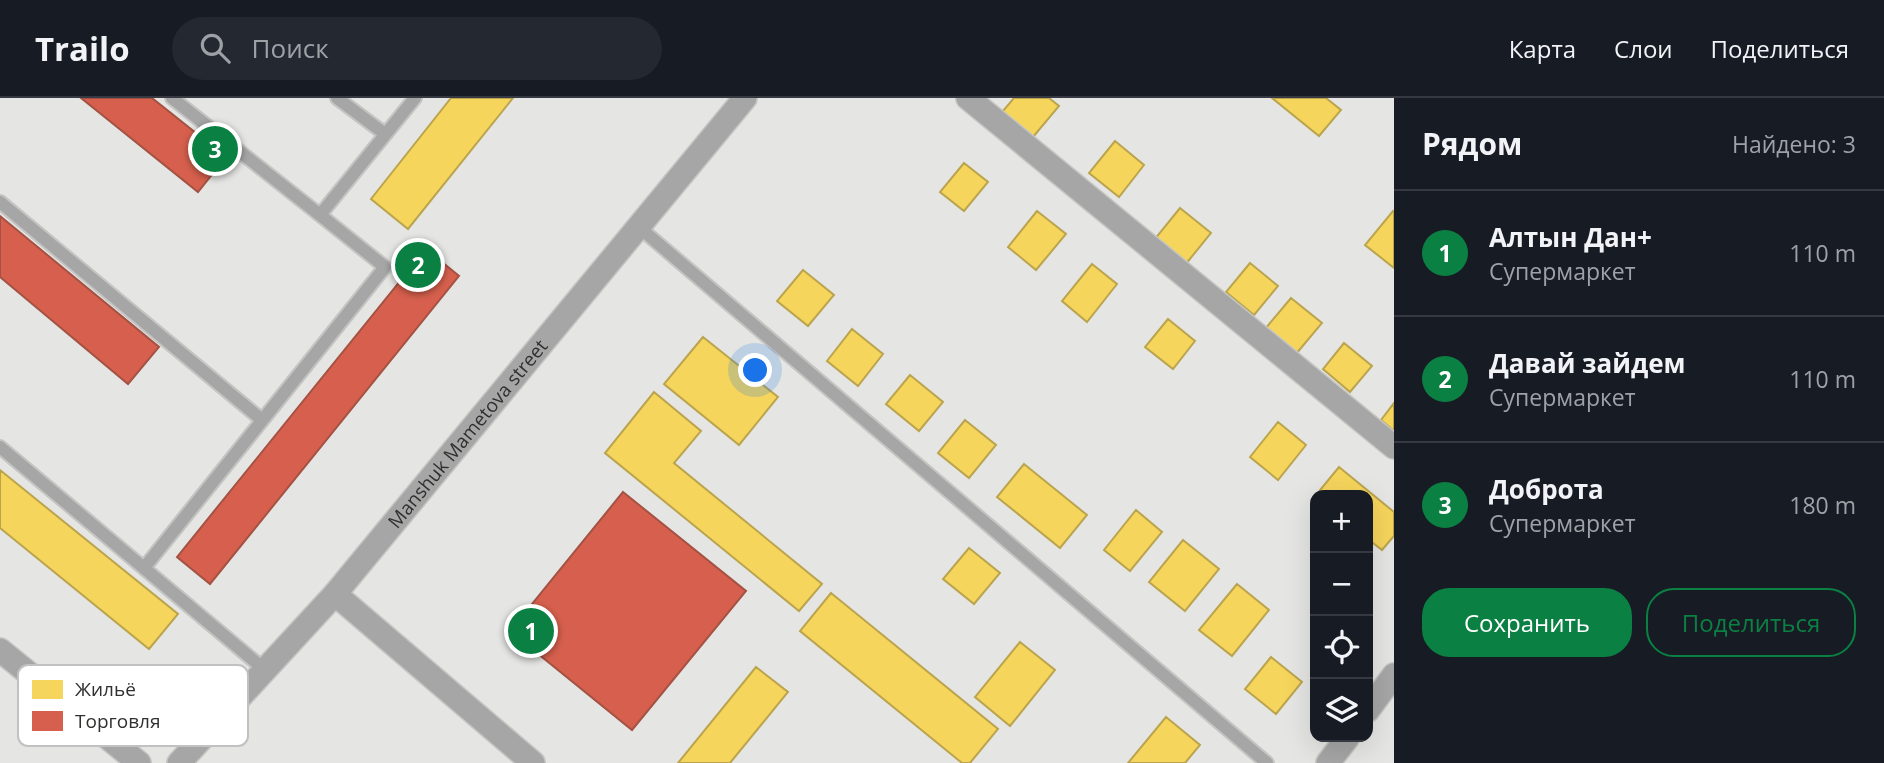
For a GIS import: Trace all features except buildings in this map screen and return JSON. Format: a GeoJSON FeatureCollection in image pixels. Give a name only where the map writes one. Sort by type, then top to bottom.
{"type":"FeatureCollection","features":[{"type":"Feature","properties":{"kind":"street","name":"Manshuk Mametova street"},"geometry":{"type":"LineString","coordinates":[[248,688],[335,594],[745,98]]}},
{"type":"Feature","properties":{"kind":"street"},"geometry":{"type":"LineString","coordinates":[[968,98],[1394,447]]}},
{"type":"Feature","properties":{"kind":"street"},"geometry":{"type":"LineString","coordinates":[[335,594],[533,763]]}},
{"type":"Feature","properties":{"kind":"street"},"geometry":{"type":"LineString","coordinates":[[0,650],[18,665]]}},
{"type":"Feature","properties":{"kind":"street"},"geometry":{"type":"LineString","coordinates":[[1373,703],[1394,675]]}},
{"type":"Feature","properties":{"kind":"street"},"geometry":{"type":"LineString","coordinates":[[1328,763],[1344,742]]}},
{"type":"Feature","properties":{"kind":"street"},"geometry":{"type":"LineString","coordinates":[[118,746],[139,763]]}},
{"type":"Feature","properties":{"kind":"street","name":"Manshuk Mametova street"},"geometry":{"type":"LineString","coordinates":[[179,763],[195,746]]}},
{"type":"Feature","properties":{"kind":"lane"},"geometry":{"type":"LineString","coordinates":[[144,568],[385,267],[172,98]]}},
{"type":"Feature","properties":{"kind":"lane"},"geometry":{"type":"LineString","coordinates":[[337,98],[384,134]]}},
{"type":"Feature","properties":{"kind":"lane"},"geometry":{"type":"LineString","coordinates":[[320,215],[415,98]]}},
{"type":"Feature","properties":{"kind":"lane"},"geometry":{"type":"LineString","coordinates":[[0,202],[262,420]]}},
{"type":"Feature","properties":{"kind":"lane"},"geometry":{"type":"LineString","coordinates":[[640,228],[1267,763]]}},
{"type":"Feature","properties":{"kind":"lane"},"geometry":{"type":"LineString","coordinates":[[0,447],[265,670]]}},
{"type":"Feature","properties":{"kind":"place","name":"Доброта"},"geometry":{"type":"Point","coordinates":[215,149]}},
{"type":"Feature","properties":{"kind":"place","name":"Давай зайдем"},"geometry":{"type":"Point","coordinates":[418,265]}},
{"type":"Feature","properties":{"kind":"place","name":"Алтын Дан+"},"geometry":{"type":"Point","coordinates":[531,631]}}]}
